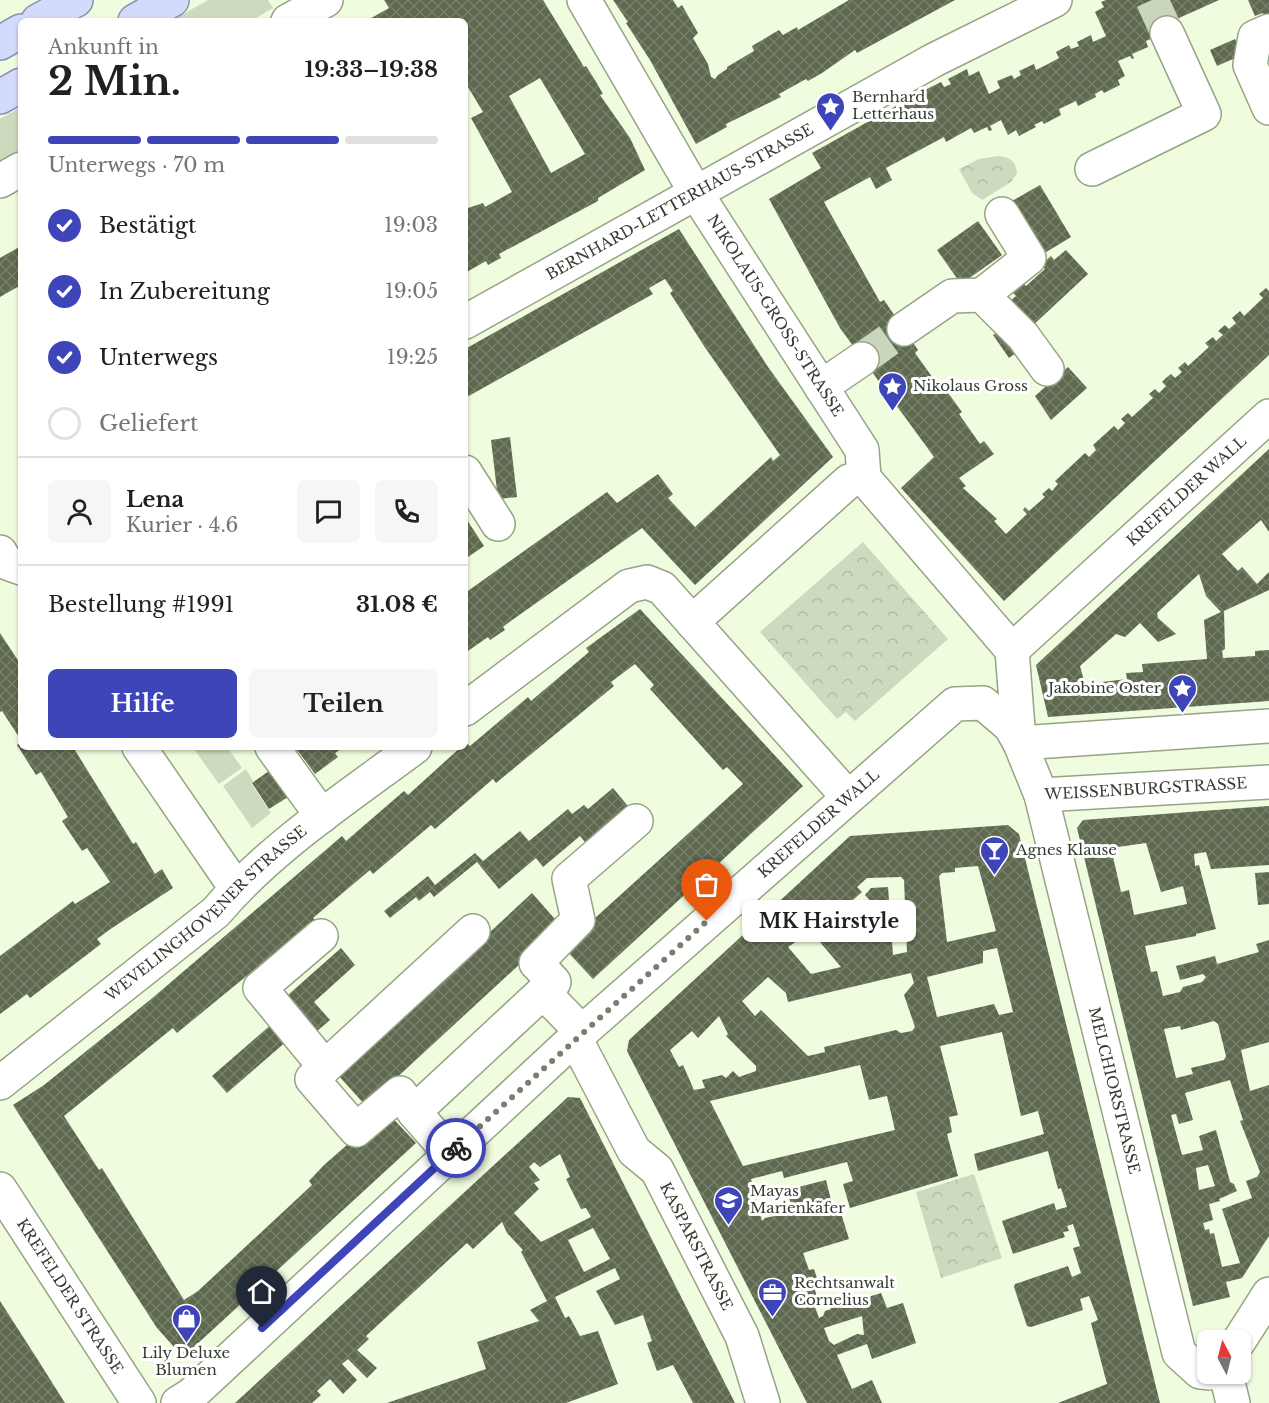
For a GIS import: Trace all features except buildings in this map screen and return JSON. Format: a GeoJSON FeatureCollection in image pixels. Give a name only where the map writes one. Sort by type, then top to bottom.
{"type":"FeatureCollection","features":[{"type":"Feature","properties":{"kind":"main road"},"geometry":{"type":"LineString","coordinates":[[43,18],[76,0]]}},
{"type":"Feature","properties":{"kind":"main road"},"geometry":{"type":"LineString","coordinates":[[140,18],[172,0]]}},
{"type":"Feature","properties":{"kind":"main road"},"geometry":{"type":"LineString","coordinates":[[0,43],[18,33]]}},
{"type":"Feature","properties":{"kind":"main road"},"geometry":{"type":"LineString","coordinates":[[0,97],[18,87]]}},
{"type":"Feature","properties":{"kind":"street"},"geometry":{"type":"LineString","coordinates":[[293,18],[326,0]]}},
{"type":"Feature","properties":{"kind":"street","name":"NIKOLAUS-GROSS-STRASSE"},"geometry":{"type":"LineString","coordinates":[[584,0],[696,193],[862,450],[864,478]]}},
{"type":"Feature","properties":{"kind":"street","name":"BERNHARD-LETTERHAUS-STRASSE"},"geometry":{"type":"LineString","coordinates":[[468,320],[934,60],[1055,0]]}},
{"type":"Feature","properties":{"kind":"street"},"geometry":{"type":"LineString","coordinates":[[1269,31],[1255,37],[1250,65],[1269,108]]}},
{"type":"Feature","properties":{"kind":"street"},"geometry":{"type":"LineString","coordinates":[[1092,169],[1204,114],[1167,33]]}},
{"type":"Feature","properties":{"kind":"street"},"geometry":{"type":"LineString","coordinates":[[0,181],[18,171]]}},
{"type":"Feature","properties":{"kind":"street"},"geometry":{"type":"LineString","coordinates":[[904,329],[952,296],[982,294],[1029,258],[1002,214]]}},
{"type":"Feature","properties":{"kind":"street"},"geometry":{"type":"LineString","coordinates":[[982,294],[1023,336],[1047,369]]}},
{"type":"Feature","properties":{"kind":"street"},"geometry":{"type":"LineString","coordinates":[[821,387],[862,359]]}},
{"type":"Feature","properties":{"kind":"street","name":"KREFELDER WALL"},"geometry":{"type":"LineString","coordinates":[[1012,650],[1269,416]]}},
{"type":"Feature","properties":{"kind":"street"},"geometry":{"type":"LineString","coordinates":[[468,477],[498,524]]}},
{"type":"Feature","properties":{"kind":"street"},"geometry":{"type":"LineString","coordinates":[[692,622],[849,481],[864,478],[1012,650],[1020,742],[1269,726]]}},
{"type":"Feature","properties":{"kind":"street"},"geometry":{"type":"LineString","coordinates":[[0,552],[7,563],[18,567]]}},
{"type":"Feature","properties":{"kind":"street"},"geometry":{"type":"LineString","coordinates":[[468,707],[629,586],[646,582],[662,588],[848,797]]}},
{"type":"Feature","properties":{"kind":"street","name":"WEISSENBURGSTRASSE"},"geometry":{"type":"LineString","coordinates":[[955,704],[983,703],[1010,726],[1020,742],[1041,795],[1269,782]]}},
{"type":"Feature","properties":{"kind":"street","name":"KREFELDER WALL"},"geometry":{"type":"LineString","coordinates":[[178,1403],[191,1395],[579,1035],[955,704]]}},
{"type":"Feature","properties":{"kind":"street"},"geometry":{"type":"LineString","coordinates":[[141,750],[236,888]]}},
{"type":"Feature","properties":{"kind":"street"},"geometry":{"type":"LineString","coordinates":[[274,750],[322,816]]}},
{"type":"Feature","properties":{"kind":"street","name":"WEVELINGHOVENER STRASSE"},"geometry":{"type":"LineString","coordinates":[[0,1083],[216,912],[236,888],[322,816],[410,750]]}},
{"type":"Feature","properties":{"kind":"street","name":"MELCHIORSTRASSE"},"geometry":{"type":"LineString","coordinates":[[1041,795],[1179,1353],[1197,1369]]}},
{"type":"Feature","properties":{"kind":"street"},"geometry":{"type":"LineString","coordinates":[[414,1112],[554,982],[536,963],[578,920],[569,879],[636,822]]}},
{"type":"Feature","properties":{"kind":"street"},"geometry":{"type":"LineString","coordinates":[[450,1153],[400,1093],[356,1130],[312,1079],[473,931]]}},
{"type":"Feature","properties":{"kind":"street"},"geometry":{"type":"LineString","coordinates":[[321,936],[260,988],[325,1067]]}},
{"type":"Feature","properties":{"kind":"street","name":"KASPARSTRASSE"},"geometry":{"type":"LineString","coordinates":[[543,992],[579,1035],[634,1151],[657,1170],[742,1336],[763,1403]]}},
{"type":"Feature","properties":{"kind":"street","name":"KREFELDER STRASSE"},"geometry":{"type":"LineString","coordinates":[[0,1189],[139,1403]]}},
{"type":"Feature","properties":{"kind":"street"},"geometry":{"type":"LineString","coordinates":[[1246,1330],[1269,1294]]}},
{"type":"Feature","properties":{"kind":"street"},"geometry":{"type":"LineString","coordinates":[[1228,1384],[1233,1403]]}},
{"type":"Feature","properties":{"kind":"green space"},"geometry":{"type":"Polygon","coordinates":[[[208,0],[268,0],[273,8],[256,18],[176,18],[208,0]]]}},
{"type":"Feature","properties":{"kind":"green space"},"geometry":{"type":"Polygon","coordinates":[[[18,109],[18,153],[0,162],[0,119],[18,109]]]}},
{"type":"Feature","properties":{"kind":"green space"},"geometry":{"type":"Polygon","coordinates":[[[998,156],[1012,160],[1017,173],[1011,182],[982,200],[972,193],[959,169],[979,159],[998,156]]]}},
{"type":"Feature","properties":{"kind":"green space"},"geometry":{"type":"Polygon","coordinates":[[[863,542],[948,639],[855,721],[846,712],[837,719],[760,632],[863,542]]]}},
{"type":"Feature","properties":{"kind":"green space"},"geometry":{"type":"Polygon","coordinates":[[[195,750],[229,750],[242,768],[219,784],[195,750]]]}},
{"type":"Feature","properties":{"kind":"green space"},"geometry":{"type":"Polygon","coordinates":[[[246,769],[253,781],[251,783],[271,813],[252,828],[223,786],[246,769]]]}},
{"type":"Feature","properties":{"kind":"green space"},"geometry":{"type":"Polygon","coordinates":[[[974,1174],[1002,1258],[941,1278],[916,1192],[974,1174]]]}},
{"type":"Feature","properties":{"kind":"tunnel"},"geometry":{"type":"LineString","coordinates":[[1152,0],[1167,33]]}},
{"type":"Feature","properties":{"kind":"tunnel"},"geometry":{"type":"LineString","coordinates":[[862,359],[904,329]]}},
{"type":"Feature","properties":{"kind":"way so far"},"geometry":{"type":"LineString","coordinates":[[456,1148],[707,921]]}},
{"type":"Feature","properties":{"kind":"place","name":"Bernhard Letterhaus"},"geometry":{"type":"Point","coordinates":[831,132]}},
{"type":"Feature","properties":{"kind":"place","name":"Nikolaus Gross"},"geometry":{"type":"Point","coordinates":[892,412]}},
{"type":"Feature","properties":{"kind":"place","name":"Jakobine Oster"},"geometry":{"type":"Point","coordinates":[1182,714]}},
{"type":"Feature","properties":{"kind":"place","name":"Agnes Klause"},"geometry":{"type":"Point","coordinates":[995,876]}},
{"type":"Feature","properties":{"kind":"place","name":"MK Hairstyle"},"geometry":{"type":"Point","coordinates":[707,921]}},
{"type":"Feature","properties":{"kind":"place","name":"Mayas Marienkäfer"},"geometry":{"type":"Point","coordinates":[729,1226]}},
{"type":"Feature","properties":{"kind":"place","name":"Rechtsanwalt Cornelius"},"geometry":{"type":"Point","coordinates":[773,1318]}},
{"type":"Feature","properties":{"kind":"place","name":"Lily Deluxe Blumen"},"geometry":{"type":"Point","coordinates":[186,1344]}},
{"type":"Feature","properties":{"kind":"route"},"geometry":{"type":"LineString","coordinates":[[262,1328],[456,1148]]}}]}
